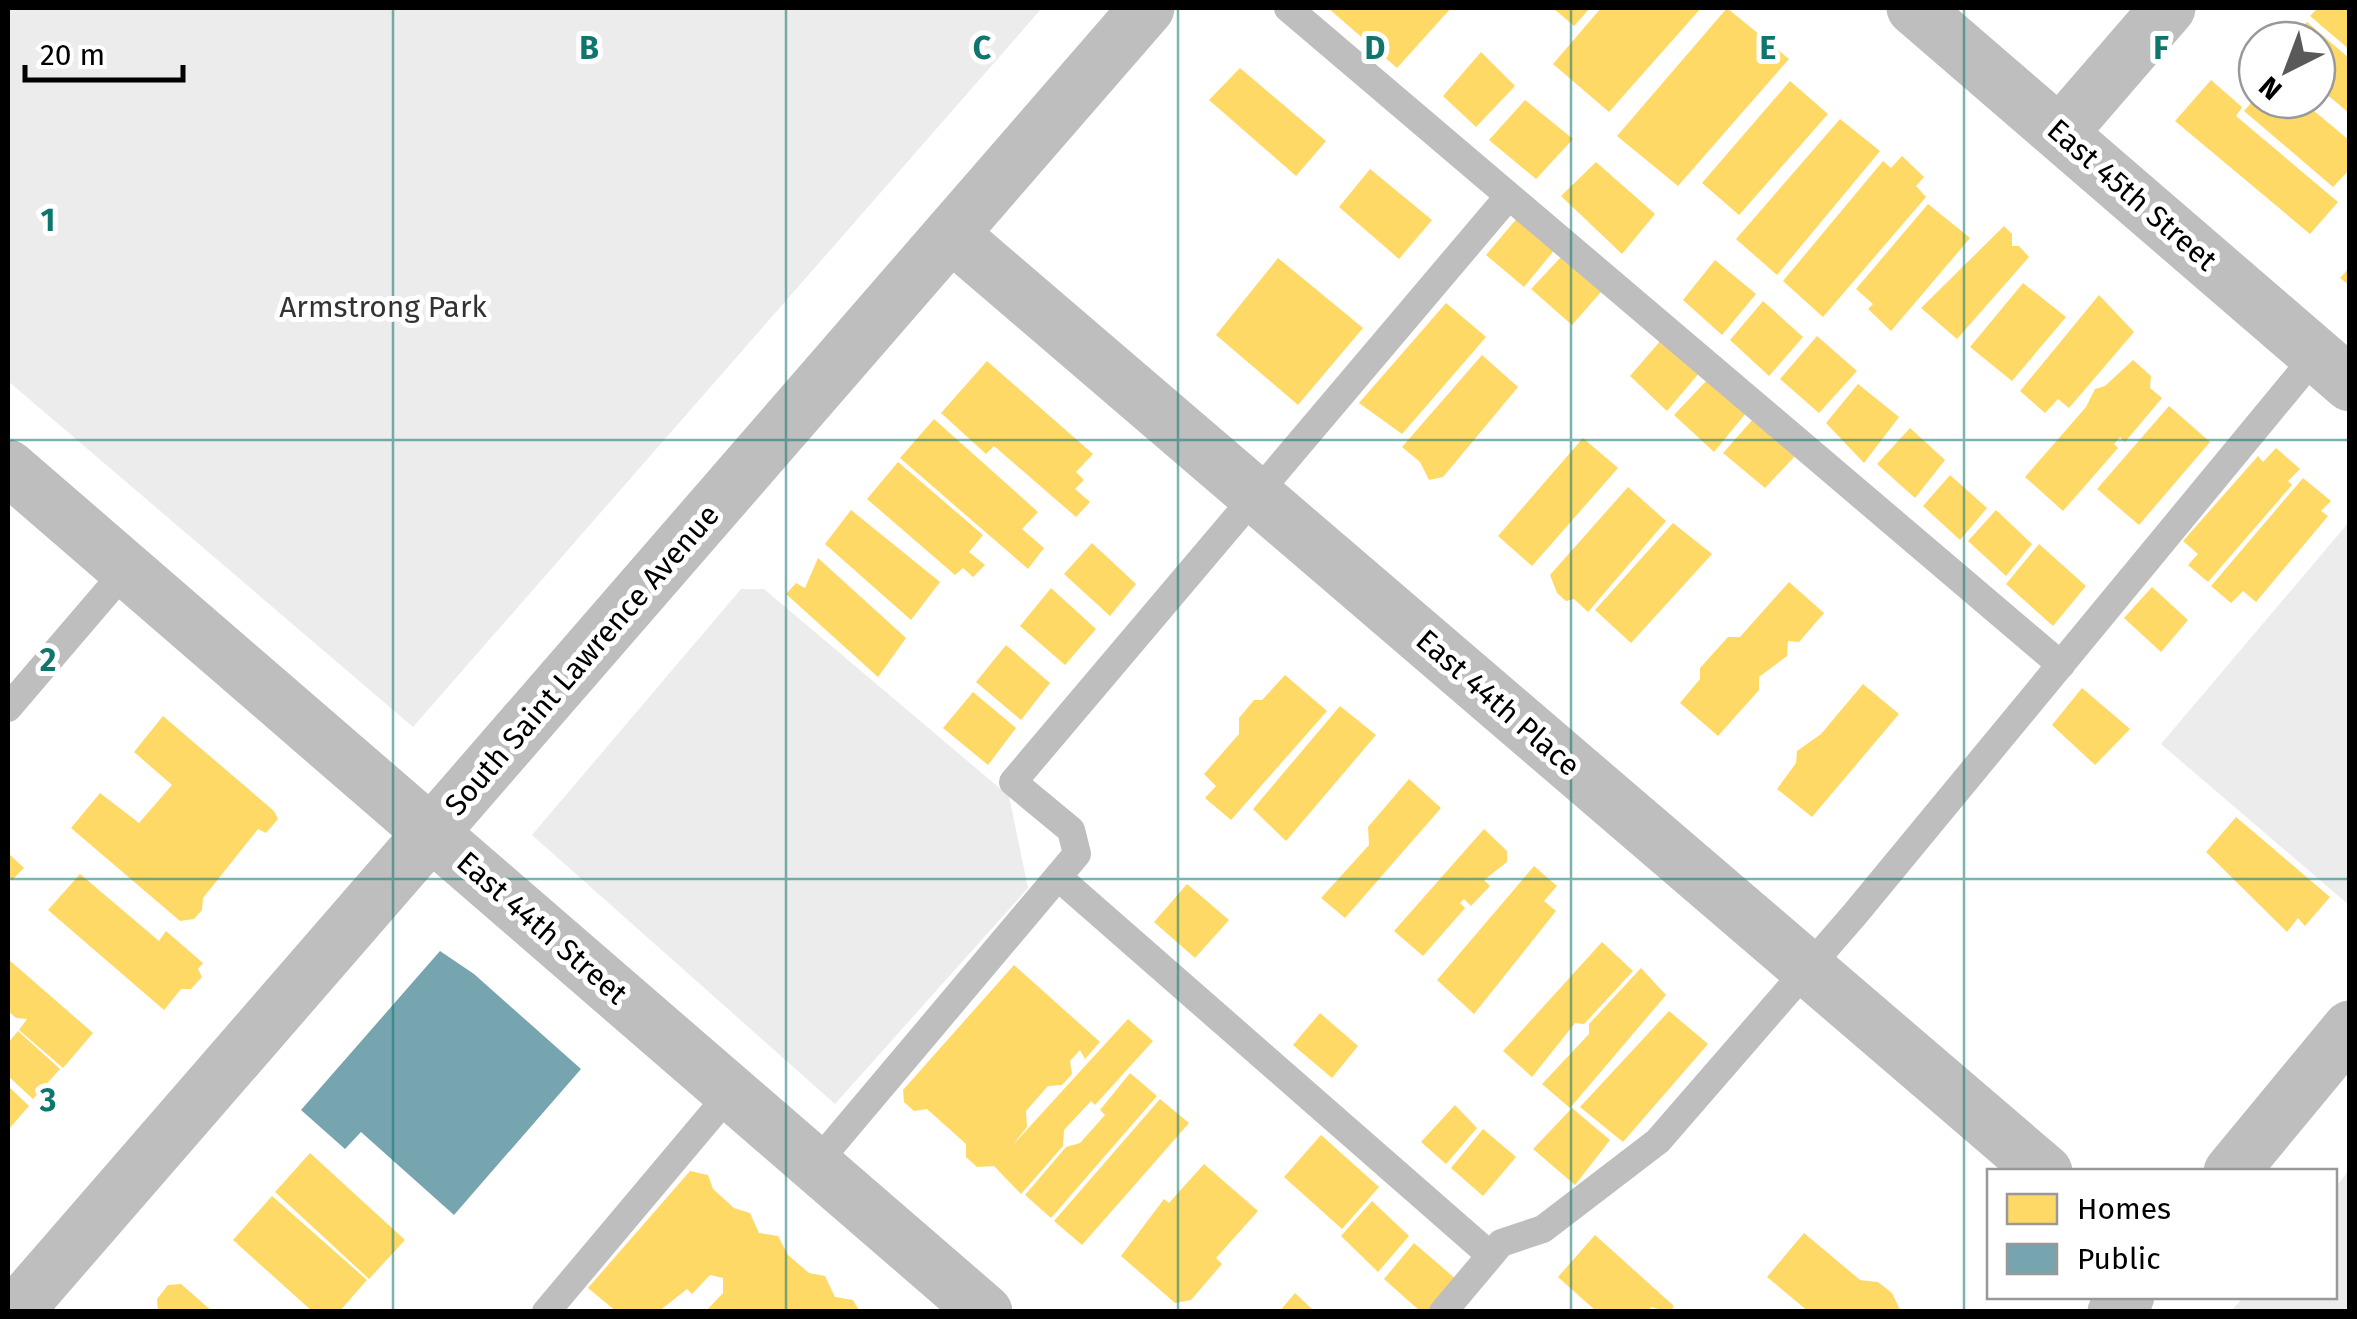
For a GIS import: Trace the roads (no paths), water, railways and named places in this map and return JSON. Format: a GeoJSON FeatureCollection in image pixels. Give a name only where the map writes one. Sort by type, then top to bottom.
{"type":"FeatureCollection","features":[{"type":"Feature","properties":{"kind":"street","name":"South Saint Lawrence Avenue"},"geometry":{"type":"LineString","coordinates":[[16,1312],[1148,8]]}},
{"type":"Feature","properties":{"kind":"street","name":"East 45th Street"},"geometry":{"type":"LineString","coordinates":[[1914,8],[2341,376]]}},
{"type":"Feature","properties":{"kind":"street"},"geometry":{"type":"LineString","coordinates":[[2060,133],[2168,8]]}},
{"type":"Feature","properties":{"kind":"street","name":"East 44th Place"},"geometry":{"type":"LineString","coordinates":[[951,234],[2042,1169]]}},
{"type":"Feature","properties":{"kind":"street","name":"East 44th Street"},"geometry":{"type":"LineString","coordinates":[[8,467],[985,1312]]}},
{"type":"Feature","properties":{"kind":"street"},"geometry":{"type":"LineString","coordinates":[[2233,1169],[2350,1028]]}},
{"type":"Feature","properties":{"kind":"lane"},"geometry":{"type":"LineString","coordinates":[[1288,8],[2062,665]]}},
{"type":"Feature","properties":{"kind":"lane"},"geometry":{"type":"LineString","coordinates":[[815,1165],[1077,854],[1070,830],[1013,782],[1508,198]]}},
{"type":"Feature","properties":{"kind":"lane"},"geometry":{"type":"LineString","coordinates":[[1443,1312],[1500,1243],[1542,1228],[1658,1141],[1809,969],[2062,665],[2341,376]]}},
{"type":"Feature","properties":{"kind":"lane"},"geometry":{"type":"LineString","coordinates":[[8,708],[126,570]]}},
{"type":"Feature","properties":{"kind":"lane"},"geometry":{"type":"LineString","coordinates":[[1058,877],[1490,1255]]}},
{"type":"Feature","properties":{"kind":"lane"},"geometry":{"type":"LineString","coordinates":[[546,1312],[732,1092]]}},
{"type":"Feature","properties":{"kind":"park label","name":"Armstrong Park"},"geometry":{"type":"Point","coordinates":[383,307]}}]}
